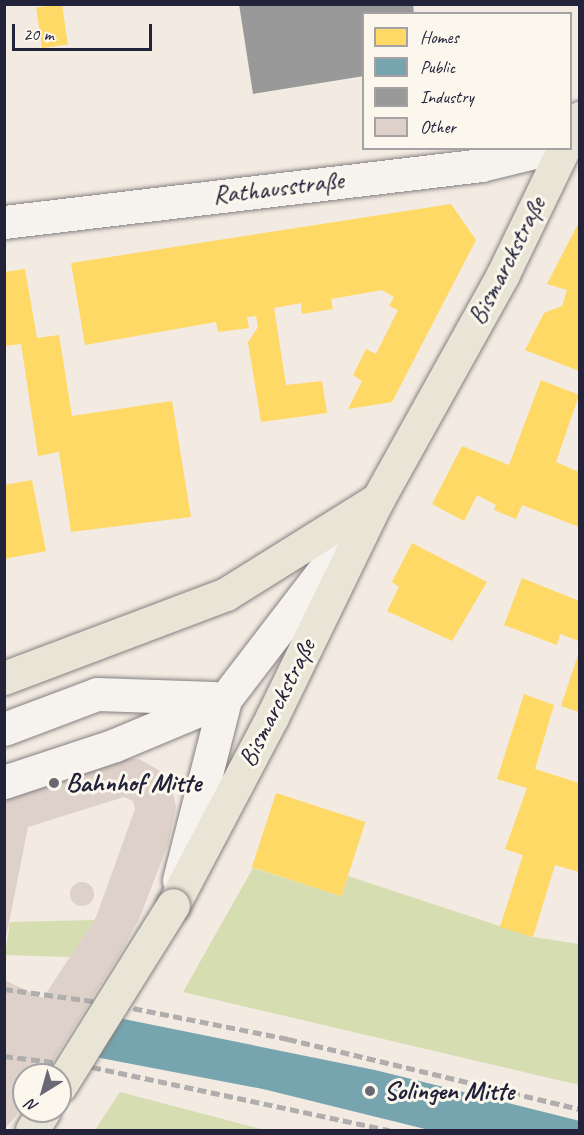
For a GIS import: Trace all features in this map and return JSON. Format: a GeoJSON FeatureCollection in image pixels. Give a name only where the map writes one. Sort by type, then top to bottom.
{"type":"FeatureCollection","features":[{"type":"Feature","properties":{"kind":"main road"},"geometry":{"type":"LineString","coordinates":[[572,132],[579,118]]}},
{"type":"Feature","properties":{"kind":"main road","name":"Bismarckstraße"},"geometry":{"type":"LineString","coordinates":[[72,1067],[173,905],[272,717],[378,499],[503,274],[563,150]]}},
{"type":"Feature","properties":{"kind":"main road","name":"Bismarckstraße"},"geometry":{"type":"LineString","coordinates":[[4,678],[226,594],[378,499]]}},
{"type":"Feature","properties":{"kind":"street","name":"Rathausstraße"},"geometry":{"type":"LineString","coordinates":[[4,222],[481,165],[543,150]]}},
{"type":"Feature","properties":{"kind":"street"},"geometry":{"type":"LineString","coordinates":[[4,782],[115,745],[225,699],[378,499]]}},
{"type":"Feature","properties":{"kind":"street"},"geometry":{"type":"LineString","coordinates":[[4,729],[98,694],[225,699]]}},
{"type":"Feature","properties":{"kind":"street","name":"Bismarckstraße"},"geometry":{"type":"LineString","coordinates":[[173,905],[225,699]]}},
{"type":"Feature","properties":{"kind":"green space"},"geometry":{"type":"Polygon","coordinates":[[[253,868],[341,896],[348,876],[533,937],[579,944],[579,1085],[183,992],[253,868]]]}},
{"type":"Feature","properties":{"kind":"green space"},"geometry":{"type":"Polygon","coordinates":[[[94,920],[70,957],[5,955],[10,922],[94,920]]]}},
{"type":"Feature","properties":{"kind":"green space"},"geometry":{"type":"Polygon","coordinates":[[[120,1092],[265,1130],[95,1130],[120,1092]]]}},
{"type":"Feature","properties":{"kind":"building: Homes"},"geometry":{"type":"Polygon","coordinates":[[[62,4],[68,45],[42,48],[36,8],[62,4]]]}},
{"type":"Feature","properties":{"kind":"building: Homes"},"geometry":{"type":"Polygon","coordinates":[[[451,204],[476,240],[392,402],[348,409],[362,381],[353,375],[366,349],[376,354],[398,310],[389,306],[394,297],[382,290],[331,299],[333,309],[302,314],[301,303],[274,308],[286,385],[322,381],[327,413],[261,422],[248,342],[258,327],[256,316],[247,317],[249,328],[218,332],[216,322],[85,345],[71,263],[451,204]]]}},
{"type":"Feature","properties":{"kind":"building: Homes"},"geometry":{"type":"Polygon","coordinates":[[[578,224],[579,371],[525,350],[544,313],[562,306],[567,290],[547,284],[578,224]]]}},
{"type":"Feature","properties":{"kind":"building: Homes"},"geometry":{"type":"Polygon","coordinates":[[[25,269],[37,338],[59,335],[72,416],[172,401],[191,517],[71,532],[59,452],[38,456],[21,344],[4,346],[4,272],[25,269]]]}},
{"type":"Feature","properties":{"kind":"building: Homes"},"geometry":{"type":"Polygon","coordinates":[[[541,380],[579,395],[556,462],[579,472],[579,527],[522,505],[516,519],[494,510],[496,505],[477,495],[464,521],[432,504],[462,446],[509,465],[541,380]]]}},
{"type":"Feature","properties":{"kind":"building: Homes"},"geometry":{"type":"Polygon","coordinates":[[[32,480],[46,551],[4,559],[4,485],[32,480]]]}},
{"type":"Feature","properties":{"kind":"building: Homes"},"geometry":{"type":"Polygon","coordinates":[[[412,543],[487,582],[452,641],[387,611],[399,587],[392,582],[412,543]]]}},
{"type":"Feature","properties":{"kind":"building: Homes"},"geometry":{"type":"Polygon","coordinates":[[[522,578],[579,601],[579,641],[560,634],[557,645],[504,625],[522,578]]]}},
{"type":"Feature","properties":{"kind":"building: Homes"},"geometry":{"type":"Polygon","coordinates":[[[579,652],[579,712],[561,706],[579,652]]]}},
{"type":"Feature","properties":{"kind":"building: Homes"},"geometry":{"type":"Polygon","coordinates":[[[524,694],[554,705],[535,769],[579,783],[579,872],[555,865],[533,937],[500,927],[523,855],[505,849],[527,788],[497,779],[524,694]]]}},
{"type":"Feature","properties":{"kind":"building: Homes"},"geometry":{"type":"Polygon","coordinates":[[[276,793],[365,822],[341,896],[252,867],[276,793]]]}},
{"type":"Feature","properties":{"kind":"building: Public"},"geometry":{"type":"Polygon","coordinates":[[[104,1015],[375,1070],[580,1121],[580,1130],[429,1130],[263,1089],[95,1057],[104,1015]]]}},
{"type":"Feature","properties":{"kind":"building: Industry"},"geometry":{"type":"Polygon","coordinates":[[[239,4],[413,4],[414,12],[362,12],[362,76],[253,94],[239,4]]]}},
{"type":"Feature","properties":{"kind":"building: Other"},"geometry":{"type":"Polygon","coordinates":[[[117,759],[139,759],[160,771],[172,788],[176,808],[168,844],[140,917],[51,1063],[12,1063],[12,1120],[4,1130],[4,1060],[8,1055],[4,1055],[4,980],[43,998],[96,917],[135,809],[133,801],[124,797],[28,827],[4,948],[4,793],[117,759]]]}},
{"type":"Feature","properties":{"kind":"building: Other"},"geometry":{"type":"Polygon","coordinates":[[[82,882],[91,885],[94,894],[91,903],[82,906],[73,903],[70,894],[73,885],[82,882]]]}},
{"type":"Feature","properties":{"kind":"railway"},"geometry":{"type":"LineString","coordinates":[[4,989],[107,1003],[288,1039],[580,1109]]}},
{"type":"Feature","properties":{"kind":"railway"},"geometry":{"type":"LineString","coordinates":[[4,1056],[92,1067],[389,1130]]}},
{"type":"Feature","properties":{"kind":"place","name":"Bahnhof Mitte"},"geometry":{"type":"Point","coordinates":[54,783]}},
{"type":"Feature","properties":{"kind":"place","name":"Solingen Mitte"},"geometry":{"type":"Point","coordinates":[370,1091]}}]}
